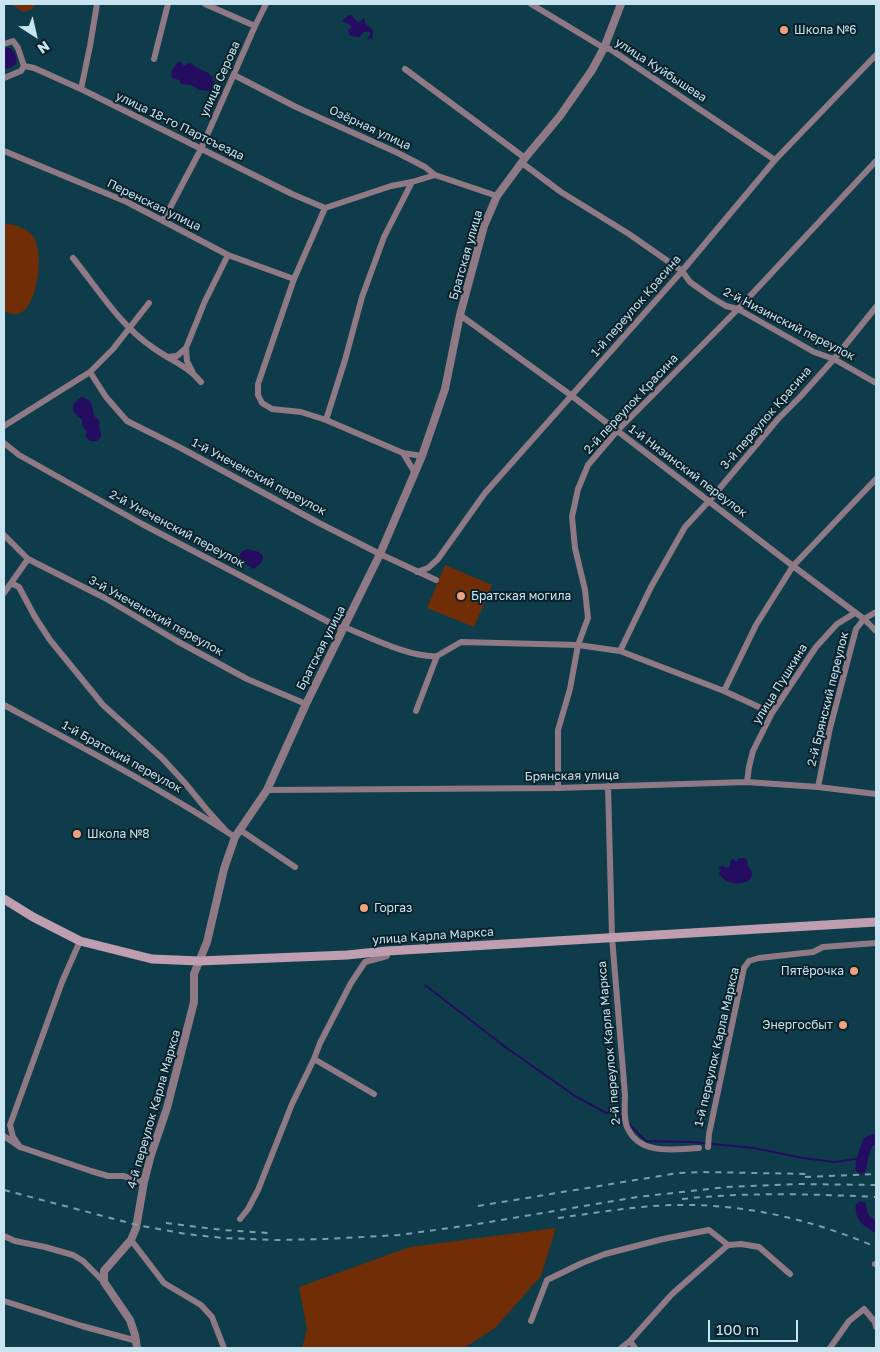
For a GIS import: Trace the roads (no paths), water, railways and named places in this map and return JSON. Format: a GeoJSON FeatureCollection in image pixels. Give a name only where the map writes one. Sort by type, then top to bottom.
{"type":"FeatureCollection","features":[{"type":"Feature","properties":{"kind":"main road","name":"улица Карла Маркса"},"geometry":{"type":"LineString","coordinates":[[4,899],[33,917],[80,941],[152,959],[199,962],[347,955],[387,951],[876,922]]}},
{"type":"Feature","properties":{"kind":"street"},"geometry":{"type":"LineString","coordinates":[[81,89],[97,4]]}},
{"type":"Feature","properties":{"kind":"street"},"geometry":{"type":"LineString","coordinates":[[154,59],[168,4]]}},
{"type":"Feature","properties":{"kind":"street"},"geometry":{"type":"LineString","coordinates":[[205,4],[255,26]]}},
{"type":"Feature","properties":{"kind":"street","name":"улица Серова"},"geometry":{"type":"LineString","coordinates":[[163,221],[201,149],[266,4]]}},
{"type":"Feature","properties":{"kind":"street","name":"улица Куйбышева"},"geometry":{"type":"LineString","coordinates":[[531,4],[604,48],[610,49],[776,160]]}},
{"type":"Feature","properties":{"kind":"street","name":"Братская улица"},"geometry":{"type":"LineString","coordinates":[[199,962],[207,942],[224,869],[235,837],[267,790],[306,704],[380,554],[422,456],[445,389],[460,315],[484,226],[497,196],[560,116],[592,70],[604,48],[621,4]]}},
{"type":"Feature","properties":{"kind":"street"},"geometry":{"type":"LineString","coordinates":[[4,44],[13,41],[18,48],[24,66],[21,72],[4,78]]}},
{"type":"Feature","properties":{"kind":"street","name":"1-й переулок Красина"},"geometry":{"type":"LineString","coordinates":[[417,572],[428,568],[438,559],[485,493],[682,272],[776,160],[876,55]]}},
{"type":"Feature","properties":{"kind":"street","name":"улица 18-го Партсъезда"},"geometry":{"type":"LineString","coordinates":[[24,66],[34,68],[81,89],[292,194],[325,208]]}},
{"type":"Feature","properties":{"kind":"street","name":"2-й Низинский переулок"},"geometry":{"type":"LineString","coordinates":[[405,70],[524,160],[561,192],[629,234],[682,272],[690,282],[711,297],[726,306],[738,309],[814,352],[834,359],[876,383]]}},
{"type":"Feature","properties":{"kind":"street","name":"Озёрная улица"},"geometry":{"type":"LineString","coordinates":[[234,75],[296,107],[398,153],[425,167],[435,175],[497,196]]}},
{"type":"Feature","properties":{"kind":"street","name":"Перенская улица"},"geometry":{"type":"LineString","coordinates":[[4,151],[127,202],[228,255],[294,279]]}},
{"type":"Feature","properties":{"kind":"street","name":"2-й переулок Красина"},"geometry":{"type":"LineString","coordinates":[[558,788],[558,730],[570,690],[578,645],[588,618],[586,590],[575,548],[572,517],[578,489],[588,465],[617,432],[738,309],[876,161]]}},
{"type":"Feature","properties":{"kind":"street"},"geometry":{"type":"LineString","coordinates":[[422,456],[403,453],[326,420],[301,412],[272,409],[262,403],[258,395],[258,384],[294,279],[325,208],[391,186],[435,175]]}},
{"type":"Feature","properties":{"kind":"street"},"geometry":{"type":"LineString","coordinates":[[326,420],[362,297],[384,237],[412,182]]}},
{"type":"Feature","properties":{"kind":"street"},"geometry":{"type":"LineString","coordinates":[[201,382],[187,361],[186,348],[204,301],[228,255]]}},
{"type":"Feature","properties":{"kind":"street"},"geometry":{"type":"LineString","coordinates":[[73,258],[106,302],[130,328],[152,347],[194,374]]}},
{"type":"Feature","properties":{"kind":"street"},"geometry":{"type":"LineString","coordinates":[[4,426],[90,372],[113,349],[149,303]]}},
{"type":"Feature","properties":{"kind":"street","name":"3-й переулок Красина"},"geometry":{"type":"LineString","coordinates":[[620,652],[651,587],[685,527],[778,419],[834,359],[876,307]]}},
{"type":"Feature","properties":{"kind":"street","name":"1-й Низинский переулок"},"geometry":{"type":"LineString","coordinates":[[460,315],[572,396],[864,619],[876,631]]}},
{"type":"Feature","properties":{"kind":"street"},"geometry":{"type":"LineString","coordinates":[[168,357],[177,356],[186,348]]}},
{"type":"Feature","properties":{"kind":"street","name":"1-й Унеченский переулок"},"geometry":{"type":"LineString","coordinates":[[90,372],[106,397],[126,421],[179,447],[380,554],[436,580]]}},
{"type":"Feature","properties":{"kind":"street","name":"2-й Унеченский переулок"},"geometry":{"type":"LineString","coordinates":[[4,443],[19,455],[142,524],[343,628],[409,652],[437,656]]}},
{"type":"Feature","properties":{"kind":"street"},"geometry":{"type":"LineString","coordinates":[[403,453],[415,473]]}},
{"type":"Feature","properties":{"kind":"street"},"geometry":{"type":"LineString","coordinates":[[724,691],[756,625],[793,566],[876,479]]}},
{"type":"Feature","properties":{"kind":"street","name":"3-й Унеченский переулок"},"geometry":{"type":"LineString","coordinates":[[4,535],[28,559],[105,598],[177,641],[247,678],[306,704]]}},
{"type":"Feature","properties":{"kind":"street"},"geometry":{"type":"LineString","coordinates":[[4,592],[28,559]]}},
{"type":"Feature","properties":{"kind":"street","name":"1-й Братский переулок"},"geometry":{"type":"LineString","coordinates":[[11,583],[19,587],[50,640],[103,705],[162,758],[227,832]]}},
{"type":"Feature","properties":{"kind":"street"},"geometry":{"type":"LineString","coordinates":[[864,619],[876,612]]}},
{"type":"Feature","properties":{"kind":"street","name":"улица Пушкина"},"geometry":{"type":"LineString","coordinates":[[747,782],[753,751],[772,713],[816,647],[837,624],[855,613]]}},
{"type":"Feature","properties":{"kind":"street","name":"2-й Брянский переулок"},"geometry":{"type":"LineString","coordinates":[[818,787],[844,672],[856,629],[864,619]]}},
{"type":"Feature","properties":{"kind":"street"},"geometry":{"type":"LineString","coordinates":[[416,711],[437,656],[461,642],[578,645],[620,652],[724,691],[772,713]]}},
{"type":"Feature","properties":{"kind":"street","name":"1-й Братский переулок"},"geometry":{"type":"LineString","coordinates":[[4,705],[188,806],[235,837]]}},
{"type":"Feature","properties":{"kind":"street","name":"Брянская улица"},"geometry":{"type":"LineString","coordinates":[[267,790],[558,788],[747,782],[818,787],[876,794]]}},
{"type":"Feature","properties":{"kind":"street","name":"2-й переулок Карла Маркса"},"geometry":{"type":"LineString","coordinates":[[608,786],[612,937],[627,1128],[632,1136],[643,1145],[653,1149],[699,1148]]}},
{"type":"Feature","properties":{"kind":"street"},"geometry":{"type":"LineString","coordinates":[[240,830],[295,867]]}},
{"type":"Feature","properties":{"kind":"street"},"geometry":{"type":"LineString","coordinates":[[20,1147],[7,1125],[80,941]]}},
{"type":"Feature","properties":{"kind":"street","name":"1-й переулок Карла Маркса"},"geometry":{"type":"LineString","coordinates":[[708,1147],[709,1134],[744,968],[749,961],[813,952],[823,947],[876,943]]}},
{"type":"Feature","properties":{"kind":"street"},"geometry":{"type":"LineString","coordinates":[[240,1219],[248,1209],[258,1190],[292,1104],[351,982],[365,962],[387,956],[387,951]]}},
{"type":"Feature","properties":{"kind":"street","name":"4-й переулок Карла Маркса"},"geometry":{"type":"LineString","coordinates":[[104,1282],[104,1271],[131,1240],[137,1225],[144,1182],[151,1155],[167,1108],[188,1029],[194,1002],[194,974],[199,962]]}},
{"type":"Feature","properties":{"kind":"street"},"geometry":{"type":"LineString","coordinates":[[314,1059],[374,1094]]}},
{"type":"Feature","properties":{"kind":"street"},"geometry":{"type":"LineString","coordinates":[[4,1136],[20,1147],[108,1176],[124,1176],[144,1182]]}},
{"type":"Feature","properties":{"kind":"street"},"geometry":{"type":"LineString","coordinates":[[531,1321],[547,1280],[605,1254],[663,1239],[709,1230],[728,1245]]}},
{"type":"Feature","properties":{"kind":"street"},"geometry":{"type":"LineString","coordinates":[[4,1236],[15,1241],[73,1255],[83,1261],[104,1282],[130,1320],[136,1344]]}},
{"type":"Feature","properties":{"kind":"street"},"geometry":{"type":"LineString","coordinates":[[131,1240],[164,1283],[200,1305],[212,1318],[224,1348]]}},
{"type":"Feature","properties":{"kind":"street"},"geometry":{"type":"LineString","coordinates":[[621,1348],[630,1341],[672,1294],[728,1245],[741,1244],[759,1247],[790,1274]]}},
{"type":"Feature","properties":{"kind":"street"},"geometry":{"type":"LineString","coordinates":[[4,1301],[136,1344]]}},
{"type":"Feature","properties":{"kind":"street"},"geometry":{"type":"LineString","coordinates":[[830,1348],[849,1321],[864,1310],[875,1322],[876,1327]]}},
{"type":"Feature","properties":{"kind":"street"},"geometry":{"type":"LineString","coordinates":[[630,1341],[635,1348]]}},
{"type":"Feature","properties":{"kind":"waterway"},"geometry":{"type":"LineString","coordinates":[[425,985],[504,1046],[575,1096],[606,1113],[618,1112],[622,1117]]}},
{"type":"Feature","properties":{"kind":"waterway"},"geometry":{"type":"LineString","coordinates":[[627,1122],[646,1141],[692,1142],[754,1148],[803,1158],[835,1162],[861,1158]]}},
{"type":"Feature","properties":{"kind":"waterway"},"geometry":{"type":"LineString","coordinates":[[861,1168],[862,1158],[868,1142],[876,1139]]}},
{"type":"Feature","properties":{"kind":"waterway"},"geometry":{"type":"LineString","coordinates":[[861,1207],[863,1217],[876,1227]]}},
{"type":"Feature","properties":{"kind":"railway"},"geometry":{"type":"LineString","coordinates":[[478,1206],[678,1173],[811,1174]]}},
{"type":"Feature","properties":{"kind":"railway"},"geometry":{"type":"LineString","coordinates":[[805,1177],[876,1174]]}},
{"type":"Feature","properties":{"kind":"railway"},"geometry":{"type":"LineString","coordinates":[[4,1190],[137,1225],[186,1234],[223,1238],[275,1240],[399,1235],[637,1197],[727,1187],[799,1184],[876,1185]]}},
{"type":"Feature","properties":{"kind":"railway"},"geometry":{"type":"LineString","coordinates":[[682,1199],[755,1194],[876,1197]]}},
{"type":"Feature","properties":{"kind":"railway"},"geometry":{"type":"LineString","coordinates":[[558,1218],[658,1206],[691,1205],[739,1208],[809,1223],[876,1247]]}},
{"type":"Feature","properties":{"kind":"railway"},"geometry":{"type":"LineString","coordinates":[[166,1223],[268,1233]]}},
{"type":"Feature","properties":{"kind":"place","name":"Школа №6"},"geometry":{"type":"Point","coordinates":[784,30]}},
{"type":"Feature","properties":{"kind":"place","name":"Братская могила"},"geometry":{"type":"Point","coordinates":[461,596]}},
{"type":"Feature","properties":{"kind":"place","name":"Школа №8"},"geometry":{"type":"Point","coordinates":[77,834]}},
{"type":"Feature","properties":{"kind":"place","name":"Горгаз"},"geometry":{"type":"Point","coordinates":[364,908]}},
{"type":"Feature","properties":{"kind":"place","name":"Пятёрочка"},"geometry":{"type":"Point","coordinates":[854,971]}},
{"type":"Feature","properties":{"kind":"place","name":"Энергосбыт"},"geometry":{"type":"Point","coordinates":[843,1025]}}]}
